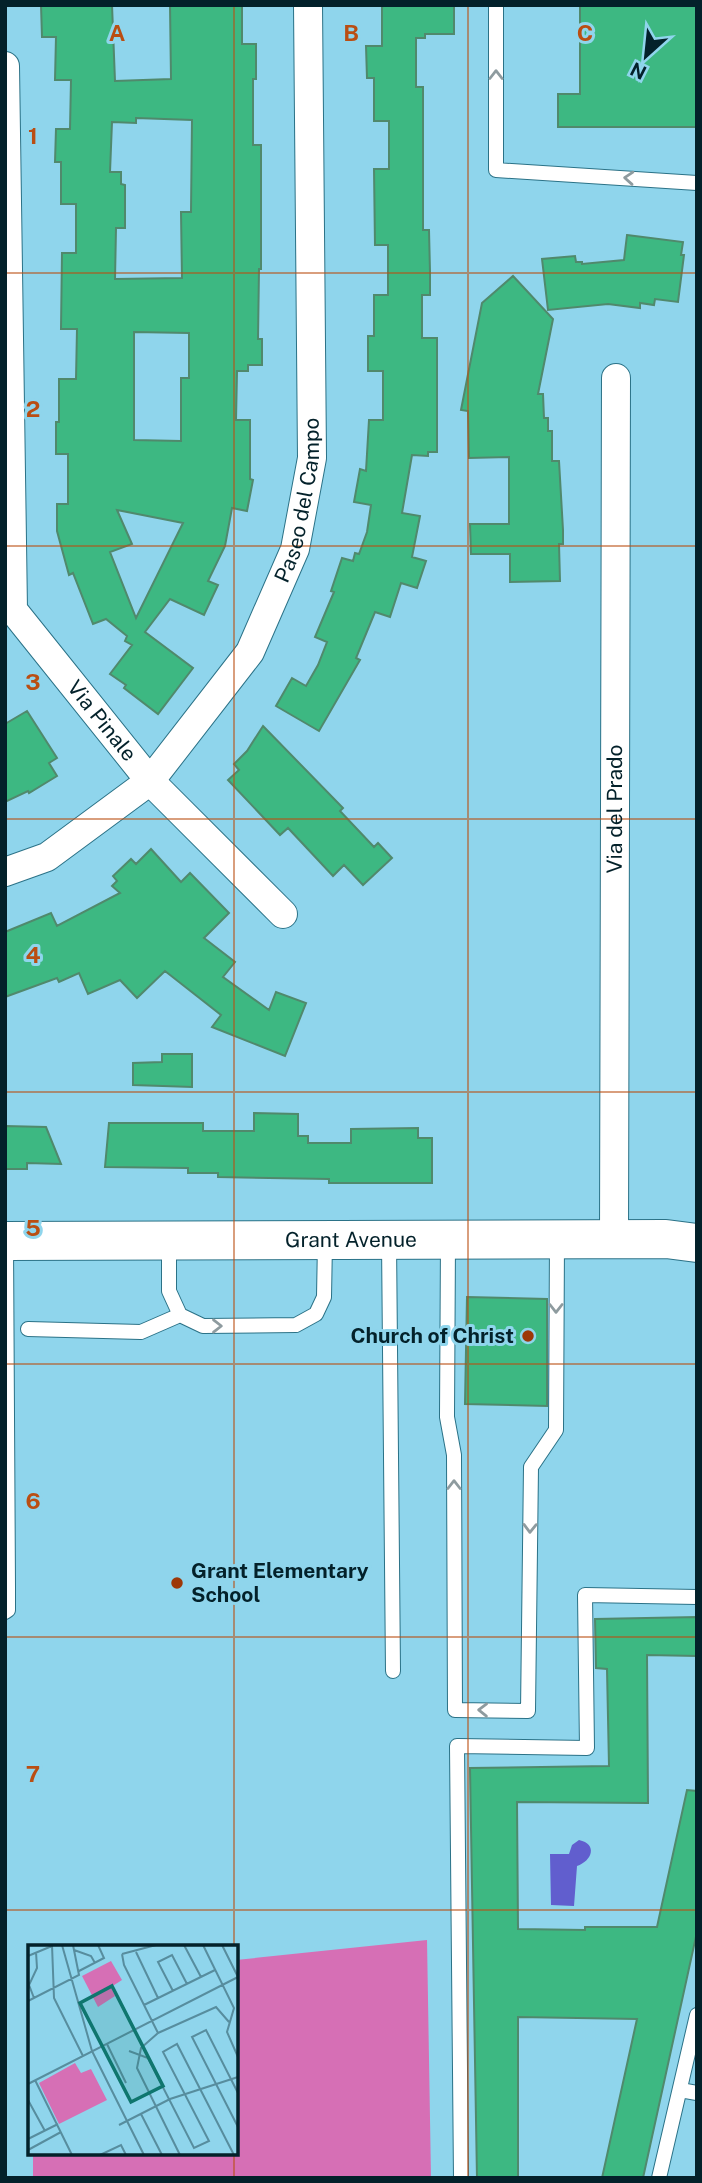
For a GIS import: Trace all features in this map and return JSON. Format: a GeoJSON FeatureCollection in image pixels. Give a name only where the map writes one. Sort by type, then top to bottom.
{"type":"FeatureCollection","features":[{"type":"Feature","properties":{"kind":"main road","name":"Grant Avenue"},"geometry":{"type":"LineString","coordinates":[[6,1241],[666,1239],[697,1243]]}},
{"type":"Feature","properties":{"kind":"street","name":"Paseo del Campo"},"geometry":{"type":"LineString","coordinates":[[5,872],[47,857],[150,781],[250,652],[295,549],[312,457],[308,5]]}},
{"type":"Feature","properties":{"kind":"street","name":"Via Pinale"},"geometry":{"type":"LineString","coordinates":[[5,66],[13,610],[150,781],[283,914]]}},
{"type":"Feature","properties":{"kind":"street","name":"Via del Prado"},"geometry":{"type":"LineString","coordinates":[[614,1239],[616,378]]}},
{"type":"Feature","properties":{"kind":"lane"},"geometry":{"type":"LineString","coordinates":[[496,5],[496,170],[697,183]]}},
{"type":"Feature","properties":{"kind":"lane"},"geometry":{"type":"LineString","coordinates":[[169,1240],[169,1291],[180,1315],[203,1326],[296,1325],[316,1314],[324,1297],[326,1240]]}},
{"type":"Feature","properties":{"kind":"lane"},"geometry":{"type":"LineString","coordinates":[[389,1240],[394,1671]]}},
{"type":"Feature","properties":{"kind":"lane"},"geometry":{"type":"LineString","coordinates":[[448,1240],[447,1417],[454,1455],[455,1710],[528,1710],[531,1467],[556,1430],[557,1240]]}},
{"type":"Feature","properties":{"kind":"lane"},"geometry":{"type":"LineString","coordinates":[[5,1612],[8,1610],[6,1241]]}},
{"type":"Feature","properties":{"kind":"lane"},"geometry":{"type":"LineString","coordinates":[[27,1329],[141,1332],[180,1315]]}},
{"type":"Feature","properties":{"kind":"lane"},"geometry":{"type":"LineString","coordinates":[[460,2178],[457,1746],[587,1748],[585,1595],[697,1597]]}},
{"type":"Feature","properties":{"kind":"lane"},"geometry":{"type":"LineString","coordinates":[[659,2178],[697,2015]]}},
{"type":"Feature","properties":{"kind":"lane"},"geometry":{"type":"LineString","coordinates":[[680,2090],[697,2093]]}},
{"type":"Feature","properties":{"kind":"shaded area"},"geometry":{"type":"Polygon","coordinates":[[[579,1840],[589,1845],[591,1853],[577,1866],[574,1906],[551,1905],[550,1854],[569,1854],[572,1845],[579,1840]]]}},
{"type":"Feature","properties":{"kind":"shaded area"},"geometry":{"type":"Polygon","coordinates":[[[427,1940],[431,2178],[33,2178],[33,2155],[238,2155],[238,1960],[427,1940]]]}},
{"type":"Feature","properties":{"kind":"building"},"geometry":{"type":"Polygon","coordinates":[[[41,5],[112,5],[115,81],[171,79],[170,5],[242,5],[242,44],[256,44],[253,145],[261,145],[258,339],[262,339],[262,365],[248,365],[248,371],[237,371],[236,420],[250,420],[250,479],[253,480],[247,511],[232,508],[225,546],[208,581],[218,585],[204,615],[170,599],[145,632],[193,668],[158,714],[110,674],[132,645],[125,641],[127,636],[106,619],[93,624],[73,573],[69,575],[57,531],[57,504],[68,504],[68,454],[56,454],[59,379],[76,379],[77,329],[61,329],[62,253],[76,253],[76,204],[61,204],[61,162],[55,162],[56,129],[70,129],[71,80],[55,80],[56,37],[42,37],[41,5]],[[136,118],[136,123],[112,122],[110,172],[121,172],[121,184],[125,185],[125,228],[116,228],[115,279],[182,278],[181,212],[191,212],[192,120],[136,118]],[[134,332],[134,440],[181,441],[181,378],[189,378],[189,333],[134,332]],[[117,510],[132,544],[110,552],[136,618],[183,523],[117,510]]]}},
{"type":"Feature","properties":{"kind":"building"},"geometry":{"type":"Polygon","coordinates":[[[454,5],[454,34],[425,34],[425,38],[416,38],[416,87],[423,87],[423,230],[429,230],[430,272],[430,295],[422,295],[422,338],[437,338],[437,452],[428,452],[428,456],[412,455],[402,513],[420,516],[412,557],[426,561],[417,588],[401,583],[390,617],[375,612],[356,658],[360,660],[319,731],[276,706],[292,678],[306,686],[318,665],[327,642],[315,637],[334,592],[331,591],[342,558],[353,561],[355,553],[359,554],[367,532],[371,505],[354,502],[360,469],[366,471],[369,420],[383,420],[383,371],[368,371],[368,336],[374,336],[374,295],[388,295],[388,245],[375,245],[374,169],[389,169],[389,121],[374,121],[374,78],[367,78],[366,46],[382,46],[382,7],[454,5]]]}},
{"type":"Feature","properties":{"kind":"building"},"geometry":{"type":"Polygon","coordinates":[[[580,5],[697,5],[697,127],[558,127],[558,94],[580,94],[580,5]]]}},
{"type":"Feature","properties":{"kind":"building"},"geometry":{"type":"Polygon","coordinates":[[[627,235],[683,242],[678,302],[655,299],[654,305],[640,303],[640,308],[608,304],[548,310],[542,259],[575,256],[576,262],[582,264],[624,260],[627,235]]]}},
{"type":"Feature","properties":{"kind":"building"},"geometry":{"type":"Polygon","coordinates":[[[513,276],[553,319],[538,394],[543,394],[544,418],[548,418],[548,431],[552,431],[552,461],[559,461],[563,530],[563,544],[559,544],[560,581],[510,582],[510,554],[471,554],[470,524],[509,524],[509,457],[469,458],[468,411],[461,410],[482,303],[513,276]]]}},
{"type":"Feature","properties":{"kind":"building"},"geometry":{"type":"Polygon","coordinates":[[[27,711],[57,758],[49,763],[57,776],[29,793],[28,791],[5,802],[5,724],[27,711]]]}},
{"type":"Feature","properties":{"kind":"building"},"geometry":{"type":"Polygon","coordinates":[[[263,726],[343,808],[340,811],[374,847],[378,843],[392,858],[363,885],[344,865],[333,876],[288,828],[280,835],[228,780],[239,770],[234,764],[247,751],[263,726]]]}},
{"type":"Feature","properties":{"kind":"building"},"geometry":{"type":"Polygon","coordinates":[[[151,849],[181,882],[190,873],[229,913],[204,938],[235,962],[223,977],[269,1010],[276,992],[306,1003],[285,1056],[212,1027],[221,1015],[165,971],[137,998],[120,980],[88,994],[79,973],[59,982],[57,978],[5,997],[5,932],[51,913],[57,926],[120,893],[112,886],[117,881],[113,876],[131,859],[136,864],[151,849]]]}},
{"type":"Feature","properties":{"kind":"building"},"geometry":{"type":"Polygon","coordinates":[[[162,1054],[192,1054],[192,1087],[133,1085],[133,1063],[162,1062],[162,1054]]]}},
{"type":"Feature","properties":{"kind":"building"},"geometry":{"type":"Polygon","coordinates":[[[254,1113],[298,1114],[298,1136],[308,1136],[308,1143],[351,1143],[351,1129],[418,1128],[418,1138],[432,1138],[432,1183],[329,1183],[329,1179],[218,1177],[218,1173],[188,1173],[188,1168],[105,1167],[109,1123],[203,1123],[203,1131],[254,1131],[254,1113]]]}},
{"type":"Feature","properties":{"kind":"building"},"geometry":{"type":"Polygon","coordinates":[[[5,1126],[46,1127],[61,1164],[27,1163],[27,1169],[5,1169],[5,1126]]]}},
{"type":"Feature","properties":{"kind":"building"},"geometry":{"type":"Polygon","coordinates":[[[467,1297],[547,1299],[547,1406],[465,1404],[467,1297]]]}},
{"type":"Feature","properties":{"kind":"building"},"geometry":{"type":"Polygon","coordinates":[[[697,1617],[697,1656],[647,1655],[648,1803],[517,1802],[518,1929],[657,1927],[687,1790],[697,1791],[697,1932],[643,2178],[602,2178],[637,2019],[518,2017],[518,2178],[477,2178],[470,1768],[609,1766],[607,1669],[596,1668],[595,1619],[697,1617]]]}},
{"type":"Feature","properties":{"kind":"place","name":"Church of Christ"},"geometry":{"type":"Point","coordinates":[528,1336]}},
{"type":"Feature","properties":{"kind":"place","name":"Grant Elementary School"},"geometry":{"type":"Point","coordinates":[177,1583]}}]}
